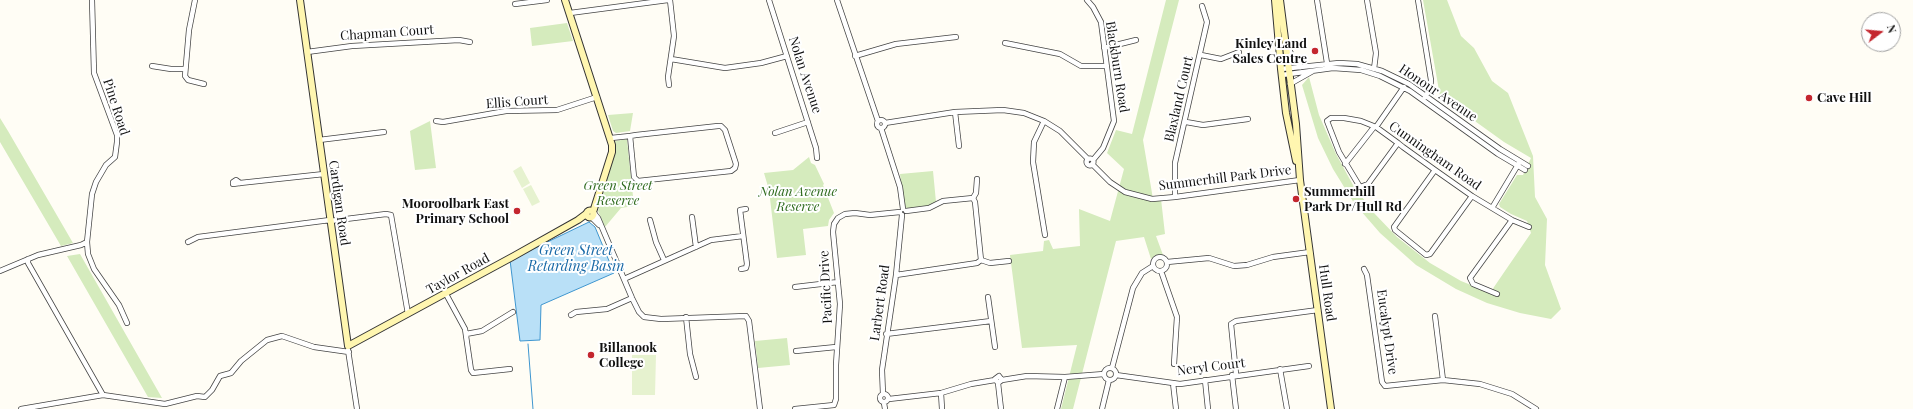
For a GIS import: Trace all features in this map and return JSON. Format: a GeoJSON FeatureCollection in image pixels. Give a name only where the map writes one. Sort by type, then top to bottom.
{"type":"FeatureCollection","features":[{"type":"Feature","properties":{"kind":"street","name":"Pine Road"},"geometry":{"type":"LineString","coordinates":[[92,0],[94,73],[117,135],[117,142],[115,157],[106,165],[94,188],[87,242],[88,254],[94,269],[119,305],[127,323]]}},
{"type":"Feature","properties":{"kind":"street"},"geometry":{"type":"LineString","coordinates":[[196,0],[189,30],[185,76],[188,80],[204,84]]}},
{"type":"Feature","properties":{"kind":"street","name":"Cardigan Road"},"geometry":{"type":"LineString","coordinates":[[300,0],[357,409]]}},
{"type":"Feature","properties":{"kind":"street"},"geometry":{"type":"LineString","coordinates":[[516,4],[546,0]]}},
{"type":"Feature","properties":{"kind":"street"},"geometry":{"type":"LineString","coordinates":[[565,0],[611,138],[612,152],[590,214],[598,218],[632,298],[639,312],[648,318],[743,314],[746,316],[749,321],[760,409]]}},
{"type":"Feature","properties":{"kind":"street"},"geometry":{"type":"LineString","coordinates":[[570,13],[669,0],[674,36],[668,77],[669,85]]}},
{"type":"Feature","properties":{"kind":"street","name":"Nolan Avenue"},"geometry":{"type":"LineString","coordinates":[[769,0],[816,148],[817,158]]}},
{"type":"Feature","properties":{"kind":"street"},"geometry":{"type":"LineString","coordinates":[[837,0],[878,121],[878,125],[881,128],[884,126],[885,123],[882,120],[878,121]]}},
{"type":"Feature","properties":{"kind":"street","name":"Blackburn Road"},"geometry":{"type":"LineString","coordinates":[[1086,0],[1093,7],[1101,22],[1114,121],[1106,143],[1091,161]]}},
{"type":"Feature","properties":{"kind":"street","name":"Hull Road"},"geometry":{"type":"LineString","coordinates":[[1275,0],[1281,72],[1288,120],[1300,180]]}},
{"type":"Feature","properties":{"kind":"street","name":"Hull Road"},"geometry":{"type":"LineString","coordinates":[[1280,0],[1300,180],[1332,409]]}},
{"type":"Feature","properties":{"kind":"street"},"geometry":{"type":"LineString","coordinates":[[1317,0],[1327,63]]}},
{"type":"Feature","properties":{"kind":"street"},"geometry":{"type":"LineString","coordinates":[[1367,0],[1376,53],[1373,70]]}},
{"type":"Feature","properties":{"kind":"street"},"geometry":{"type":"LineString","coordinates":[[1418,0],[1431,80],[1430,89],[1425,98]]}},
{"type":"Feature","properties":{"kind":"street","name":"Blaxland Court"},"geometry":{"type":"LineString","coordinates":[[1176,197],[1175,163],[1186,122],[1207,22],[1202,6]]}},
{"type":"Feature","properties":{"kind":"street"},"geometry":{"type":"LineString","coordinates":[[1282,17],[1289,50],[1294,60],[1301,67]]}},
{"type":"Feature","properties":{"kind":"street"},"geometry":{"type":"LineString","coordinates":[[855,56],[896,44],[956,37]]}},
{"type":"Feature","properties":{"kind":"street","name":"Chapman Court"},"geometry":{"type":"LineString","coordinates":[[307,52],[352,46],[459,40],[470,42]]}},
{"type":"Feature","properties":{"kind":"street"},"geometry":{"type":"LineString","coordinates":[[1104,48],[1136,40]]}},
{"type":"Feature","properties":{"kind":"street"},"geometry":{"type":"LineString","coordinates":[[1005,43],[1060,54],[1081,66],[1106,66]]}},
{"type":"Feature","properties":{"kind":"street"},"geometry":{"type":"LineString","coordinates":[[1201,55],[1221,59],[1239,52]]}},
{"type":"Feature","properties":{"kind":"street"},"geometry":{"type":"LineString","coordinates":[[671,59],[725,68],[760,64],[787,56]]}},
{"type":"Feature","properties":{"kind":"street","name":"Honour Avenue"},"geometry":{"type":"LineString","coordinates":[[1288,71],[1301,67],[1327,63],[1348,63],[1401,79],[1425,98],[1526,168]]}},
{"type":"Feature","properties":{"kind":"street"},"geometry":{"type":"LineString","coordinates":[[152,66],[171,69],[185,69]]}},
{"type":"Feature","properties":{"kind":"street","name":"Honour Avenue"},"geometry":{"type":"LineString","coordinates":[[1281,72],[1352,69],[1373,70],[1425,98]]}},
{"type":"Feature","properties":{"kind":"street"},"geometry":{"type":"LineString","coordinates":[[1290,84],[1316,70]]}},
{"type":"Feature","properties":{"kind":"street"},"geometry":{"type":"LineString","coordinates":[[1398,143],[1364,187],[1359,187],[1345,164],[1375,127],[1404,87]]}},
{"type":"Feature","properties":{"kind":"street","name":"Ellis Court"},"geometry":{"type":"LineString","coordinates":[[436,121],[443,122],[506,111],[558,110],[597,98]]}},
{"type":"Feature","properties":{"kind":"street","name":"Summerhill Park Drive"},"geometry":{"type":"LineString","coordinates":[[885,123],[955,112],[1003,110],[1024,113],[1044,121],[1060,131],[1110,182],[1129,194],[1152,199],[1300,180]]}},
{"type":"Feature","properties":{"kind":"street"},"geometry":{"type":"LineString","coordinates":[[955,112],[959,146]]}},
{"type":"Feature","properties":{"kind":"street"},"geometry":{"type":"LineString","coordinates":[[1186,122],[1203,124],[1248,118]]}},
{"type":"Feature","properties":{"kind":"street","name":"Cunningham Road"},"geometry":{"type":"LineString","coordinates":[[1345,164],[1326,122],[1329,118],[1344,118],[1362,121],[1375,127],[1472,196],[1512,220],[1529,227]]}},
{"type":"Feature","properties":{"kind":"street"},"geometry":{"type":"LineString","coordinates":[[1044,121],[1034,142],[1033,162],[1045,235]]}},
{"type":"Feature","properties":{"kind":"street"},"geometry":{"type":"LineString","coordinates":[[775,133],[808,122]]}},
{"type":"Feature","properties":{"kind":"street"},"geometry":{"type":"LineString","coordinates":[[611,138],[721,126],[725,130],[736,164],[735,168],[731,171],[638,181],[634,177],[630,136]]}},
{"type":"Feature","properties":{"kind":"street","name":"Larbert Road"},"geometry":{"type":"LineString","coordinates":[[881,128],[898,181],[903,212],[896,274],[886,334],[882,370],[883,394]]}},
{"type":"Feature","properties":{"kind":"street"},"geometry":{"type":"LineString","coordinates":[[319,140],[384,132]]}},
{"type":"Feature","properties":{"kind":"street"},"geometry":{"type":"LineString","coordinates":[[1492,208],[1519,164]]}},
{"type":"Feature","properties":{"kind":"street"},"geometry":{"type":"LineString","coordinates":[[1435,170],[1394,227],[1395,230],[1426,255],[1430,254],[1472,196]]}},
{"type":"Feature","properties":{"kind":"street"},"geometry":{"type":"LineString","coordinates":[[240,183],[324,174]]}},
{"type":"Feature","properties":{"kind":"street"},"geometry":{"type":"LineString","coordinates":[[973,198],[976,193],[977,179]]}},
{"type":"Feature","properties":{"kind":"street"},"geometry":{"type":"LineString","coordinates":[[903,212],[929,208],[944,201],[973,198]]}},
{"type":"Feature","properties":{"kind":"street"},"geometry":{"type":"LineString","coordinates":[[973,198],[975,202],[981,260]]}},
{"type":"Feature","properties":{"kind":"street"},"geometry":{"type":"LineString","coordinates":[[741,269],[746,268],[747,264],[740,210],[746,209]]}},
{"type":"Feature","properties":{"kind":"street","name":"Pacific Drive"},"geometry":{"type":"LineString","coordinates":[[796,409],[835,407],[836,347],[840,304],[833,232],[834,224],[838,218],[845,214],[855,213],[870,215],[903,212]]}},
{"type":"Feature","properties":{"kind":"street"},"geometry":{"type":"LineString","coordinates":[[188,242],[198,237],[386,214],[390,215],[408,314]]}},
{"type":"Feature","properties":{"kind":"street","name":"Taylor Road"},"geometry":{"type":"LineString","coordinates":[[348,349],[408,314],[590,214]]}},
{"type":"Feature","properties":{"kind":"street"},"geometry":{"type":"LineString","coordinates":[[692,217],[696,247]]}},
{"type":"Feature","properties":{"kind":"street"},"geometry":{"type":"LineString","coordinates":[[650,220],[656,242],[664,260]]}},
{"type":"Feature","properties":{"kind":"street"},"geometry":{"type":"LineString","coordinates":[[1497,294],[1473,284],[1470,278],[1512,220]]}},
{"type":"Feature","properties":{"kind":"street"},"geometry":{"type":"LineString","coordinates":[[624,279],[664,260],[716,239],[743,236]]}},
{"type":"Feature","properties":{"kind":"street"},"geometry":{"type":"LineString","coordinates":[[0,271],[38,255],[81,245],[87,242]]}},
{"type":"Feature","properties":{"kind":"street"},"geometry":{"type":"LineString","coordinates":[[1167,262],[1208,258],[1234,266],[1247,265],[1273,257],[1310,252]]}},
{"type":"Feature","properties":{"kind":"street"},"geometry":{"type":"LineString","coordinates":[[1109,380],[1114,379],[1116,375],[1112,368],[1133,288],[1142,273],[1153,266],[1153,261],[1158,257],[1162,257],[1167,262]]}},
{"type":"Feature","properties":{"kind":"street"},"geometry":{"type":"LineString","coordinates":[[28,259],[28,263],[103,396]]}},
{"type":"Feature","properties":{"kind":"street"},"geometry":{"type":"LineString","coordinates":[[981,260],[990,263],[1010,261]]}},
{"type":"Feature","properties":{"kind":"street"},"geometry":{"type":"LineString","coordinates":[[896,274],[977,263],[981,260]]}},
{"type":"Feature","properties":{"kind":"street"},"geometry":{"type":"LineString","coordinates":[[1161,271],[1166,267],[1167,262]]}},
{"type":"Feature","properties":{"kind":"street"},"geometry":{"type":"LineString","coordinates":[[1153,266],[1155,269],[1161,271]]}},
{"type":"Feature","properties":{"kind":"street","name":"Eucalypt Drive"},"geometry":{"type":"LineString","coordinates":[[1364,269],[1367,275],[1382,382],[1385,386],[1443,380],[1480,384],[1497,389],[1524,401],[1535,409]]}},
{"type":"Feature","properties":{"kind":"street"},"geometry":{"type":"LineString","coordinates":[[1161,271],[1177,317],[1174,364]]}},
{"type":"Feature","properties":{"kind":"street"},"geometry":{"type":"LineString","coordinates":[[795,287],[838,282]]}},
{"type":"Feature","properties":{"kind":"street"},"geometry":{"type":"LineString","coordinates":[[446,294],[466,334],[471,370],[473,373],[510,369]]}},
{"type":"Feature","properties":{"kind":"street"},"geometry":{"type":"LineString","coordinates":[[988,297],[994,347]]}},
{"type":"Feature","properties":{"kind":"street"},"geometry":{"type":"LineString","coordinates":[[571,315],[576,312],[607,309],[632,298]]}},
{"type":"Feature","properties":{"kind":"street"},"geometry":{"type":"LineString","coordinates":[[1236,409],[1231,324],[1236,321],[1318,310]]}},
{"type":"Feature","properties":{"kind":"street"},"geometry":{"type":"LineString","coordinates":[[466,334],[482,332],[513,312]]}},
{"type":"Feature","properties":{"kind":"street"},"geometry":{"type":"LineString","coordinates":[[1435,316],[1443,380]]}},
{"type":"Feature","properties":{"kind":"street"},"geometry":{"type":"LineString","coordinates":[[686,317],[690,354],[696,377]]}},
{"type":"Feature","properties":{"kind":"street"},"geometry":{"type":"LineString","coordinates":[[886,334],[991,321]]}},
{"type":"Feature","properties":{"kind":"street"},"geometry":{"type":"LineString","coordinates":[[21,409],[103,396],[165,404],[197,396],[205,397],[212,390],[220,376],[231,373],[241,361],[267,340],[282,336],[314,347],[348,349]]}},
{"type":"Feature","properties":{"kind":"street"},"geometry":{"type":"LineString","coordinates":[[796,351],[836,347]]}},
{"type":"Feature","properties":{"kind":"street","name":"Neryl Court"},"geometry":{"type":"LineString","coordinates":[[1116,375],[1180,384],[1234,375],[1309,366]]}},
{"type":"Feature","properties":{"kind":"street"},"geometry":{"type":"LineString","coordinates":[[1104,374],[1107,369],[1112,368]]}},
{"type":"Feature","properties":{"kind":"street"},"geometry":{"type":"LineString","coordinates":[[1280,369],[1287,409]]}},
{"type":"Feature","properties":{"kind":"street"},"geometry":{"type":"LineString","coordinates":[[884,402],[888,401],[889,399],[941,393],[971,384],[1027,376],[1065,377],[1104,374]]}},
{"type":"Feature","properties":{"kind":"street"},"geometry":{"type":"LineString","coordinates":[[1104,374],[1109,380]]}},
{"type":"Feature","properties":{"kind":"street"},"geometry":{"type":"LineString","coordinates":[[1057,409],[1065,377]]}},
{"type":"Feature","properties":{"kind":"street"},"geometry":{"type":"LineString","coordinates":[[1102,409],[1109,380]]}},
{"type":"Feature","properties":{"kind":"street"},"geometry":{"type":"LineString","coordinates":[[1205,380],[1208,409]]}},
{"type":"Feature","properties":{"kind":"street"},"geometry":{"type":"LineString","coordinates":[[999,381],[1001,409]]}},
{"type":"Feature","properties":{"kind":"street"},"geometry":{"type":"LineString","coordinates":[[1172,382],[1176,409]]}},
{"type":"Feature","properties":{"kind":"street"},"geometry":{"type":"LineString","coordinates":[[941,393],[942,409]]}},
{"type":"Feature","properties":{"kind":"street"},"geometry":{"type":"LineString","coordinates":[[885,409],[884,402],[880,399],[883,394],[888,395],[889,399]]}},
{"type":"Feature","properties":{"kind":"green space"},"geometry":{"type":"Polygon","coordinates":[[[1166,0],[1179,0],[1143,140],[1153,199],[1161,199],[1165,234],[1156,236],[1163,255],[1156,255],[1151,259],[1144,237],[1116,241],[1073,409],[1061,409],[1077,345],[1022,348],[1010,255],[1043,251],[1044,241],[1049,240],[1053,249],[1080,246],[1079,209],[1110,221],[1124,169],[1107,153],[1116,130],[1132,134],[1166,0]]]}},
{"type":"Feature","properties":{"kind":"green space"},"geometry":{"type":"Polygon","coordinates":[[[1423,0],[1447,0],[1461,36],[1474,48],[1492,81],[1508,93],[1533,156],[1535,197],[1547,219],[1545,265],[1561,309],[1551,319],[1520,313],[1487,303],[1456,289],[1416,265],[1380,233],[1354,203],[1333,169],[1318,138],[1302,85],[1309,77],[1319,115],[1336,154],[1353,185],[1374,213],[1397,237],[1430,263],[1461,281],[1491,293],[1531,233],[1527,221],[1511,214],[1500,207],[1499,204],[1517,175],[1523,175],[1531,158],[1504,142],[1440,96],[1423,0]]]}},
{"type":"Feature","properties":{"kind":"green space"},"geometry":{"type":"Polygon","coordinates":[[[567,23],[573,41],[532,46],[530,28],[567,23]]]}},
{"type":"Feature","properties":{"kind":"green space"},"geometry":{"type":"Polygon","coordinates":[[[633,113],[630,131],[616,133],[613,131],[608,115],[633,113]]]}},
{"type":"Feature","properties":{"kind":"green space"},"geometry":{"type":"Polygon","coordinates":[[[0,118],[73,243],[61,246],[0,142],[0,118]]]}},
{"type":"Feature","properties":{"kind":"green space"},"geometry":{"type":"Polygon","coordinates":[[[430,121],[436,168],[415,170],[410,131],[430,121]]]}},
{"type":"Feature","properties":{"kind":"green space","name":"Green Street Reserve"},"geometry":{"type":"Polygon","coordinates":[[[627,139],[634,206],[621,208],[605,227],[598,211],[616,147],[615,141],[627,139]]]}},
{"type":"Feature","properties":{"kind":"green space","name":"Nolan Avenue Reserve"},"geometry":{"type":"Polygon","coordinates":[[[809,157],[811,163],[815,165],[824,184],[823,185],[834,213],[829,220],[828,226],[803,229],[806,255],[777,258],[769,190],[764,173],[793,170],[809,157]]]}},
{"type":"Feature","properties":{"kind":"green space"},"geometry":{"type":"Polygon","coordinates":[[[521,166],[530,183],[522,188],[513,171],[521,166]]]}},
{"type":"Feature","properties":{"kind":"green space"},"geometry":{"type":"Polygon","coordinates":[[[933,171],[936,202],[929,207],[908,209],[904,206],[900,174],[933,171]]]}},
{"type":"Feature","properties":{"kind":"green space"},"geometry":{"type":"Polygon","coordinates":[[[531,185],[540,202],[532,206],[523,189],[531,185]]]}},
{"type":"Feature","properties":{"kind":"green space"},"geometry":{"type":"Polygon","coordinates":[[[80,254],[162,398],[148,397],[67,256],[80,254]]]}},
{"type":"Feature","properties":{"kind":"green space"},"geometry":{"type":"Polygon","coordinates":[[[787,338],[790,365],[758,368],[755,341],[787,338]]]}},
{"type":"Feature","properties":{"kind":"green space"},"geometry":{"type":"Polygon","coordinates":[[[632,355],[656,355],[655,395],[632,395],[632,355]]]}},
{"type":"Feature","properties":{"kind":"water","name":"Green Street Retarding Basin"},"geometry":{"type":"Polygon","coordinates":[[[589,222],[595,227],[614,273],[541,305],[540,340],[520,341],[510,260],[589,222]]]}},
{"type":"Feature","properties":{"kind":"waterway"},"geometry":{"type":"LineString","coordinates":[[528,344],[533,409]]}},
{"type":"Feature","properties":{"kind":"place","name":"Kinley Land Sales Centre"},"geometry":{"type":"Point","coordinates":[1315,51]}},
{"type":"Feature","properties":{"kind":"place","name":"Cave Hill"},"geometry":{"type":"Point","coordinates":[1809,98]}},
{"type":"Feature","properties":{"kind":"place","name":"Summerhill Park Dr/Hull Rd"},"geometry":{"type":"Point","coordinates":[1296,199]}},
{"type":"Feature","properties":{"kind":"place","name":"Mooroolbark East Primary School"},"geometry":{"type":"Point","coordinates":[517,211]}},
{"type":"Feature","properties":{"kind":"place","name":"Billanook College"},"geometry":{"type":"Point","coordinates":[591,355]}}]}
